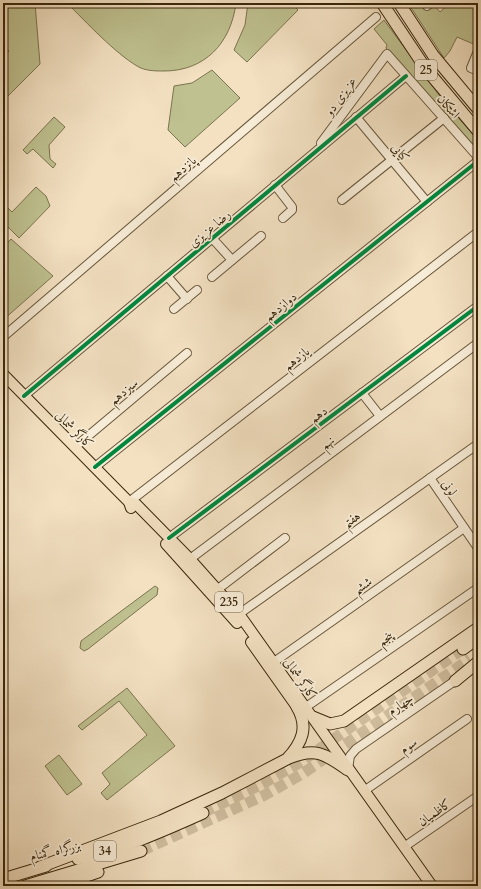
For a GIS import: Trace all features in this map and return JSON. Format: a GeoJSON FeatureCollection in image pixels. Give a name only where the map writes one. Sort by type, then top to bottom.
{"type":"FeatureCollection","features":[{"type":"Feature","properties":{"kind":"highway","name":"25"},"geometry":{"type":"LineString","coordinates":[[382,3],[426,70],[478,131]]}},
{"type":"Feature","properties":{"kind":"highway","name":"25"},"geometry":{"type":"LineString","coordinates":[[399,3],[433,55],[478,109]]}},
{"type":"Feature","properties":{"kind":"highway"},"geometry":{"type":"LineString","coordinates":[[313,717],[330,724],[344,721],[478,628]]}},
{"type":"Feature","properties":{"kind":"highway"},"geometry":{"type":"LineString","coordinates":[[463,649],[478,638]]}},
{"type":"Feature","properties":{"kind":"highway"},"geometry":{"type":"LineString","coordinates":[[455,681],[476,660]]}},
{"type":"Feature","properties":{"kind":"highway"},"geometry":{"type":"LineString","coordinates":[[287,759],[295,750],[303,736],[302,707]]}},
{"type":"Feature","properties":{"kind":"highway"},"geometry":{"type":"LineString","coordinates":[[40,867],[161,820],[222,792],[287,759],[307,752],[318,752],[348,770]]}},
{"type":"Feature","properties":{"kind":"highway","name":"بزرگراه گمنام"},"geometry":{"type":"LineString","coordinates":[[3,878],[119,847],[157,833],[203,813]]}},
{"type":"Feature","properties":{"kind":"highway","name":"بزرگراه گمنام"},"geometry":{"type":"LineString","coordinates":[[25,886],[141,852],[106,868],[57,886]]}},
{"type":"Feature","properties":{"kind":"main road","name":"کارگر شمالی"},"geometry":{"type":"LineString","coordinates":[[3,374],[129,502],[131,509],[190,559],[218,589],[239,614],[274,662],[302,707]]}},
{"type":"Feature","properties":{"kind":"main road","name":"کارگر شمالی"},"geometry":{"type":"LineString","coordinates":[[174,547],[233,618],[302,707],[313,717],[348,770],[432,886]]}},
{"type":"Feature","properties":{"kind":"main road"},"geometry":{"type":"LineString","coordinates":[[422,872],[422,886]]}},
{"type":"Feature","properties":{"kind":"street","name":"پانزدهم"},"geometry":{"type":"LineString","coordinates":[[3,337],[376,17]]}},
{"type":"Feature","properties":{"kind":"street"},"geometry":{"type":"LineString","coordinates":[[478,51],[471,68],[478,71]]}},
{"type":"Feature","properties":{"kind":"street","name":"اشکان"},"geometry":{"type":"LineString","coordinates":[[387,54],[478,157]]}},
{"type":"Feature","properties":{"kind":"street","name":"عزیزی دو"},"geometry":{"type":"LineString","coordinates":[[313,154],[387,54]]}},
{"type":"Feature","properties":{"kind":"street","name":"رضا عزیزی"},"geometry":{"type":"LineString","coordinates":[[24,396],[406,76]]}},
{"type":"Feature","properties":{"kind":"street","name":"کیایی"},"geometry":{"type":"LineString","coordinates":[[356,117],[427,202]]}},
{"type":"Feature","properties":{"kind":"street"},"geometry":{"type":"LineString","coordinates":[[342,200],[444,118]]}},
{"type":"Feature","properties":{"kind":"street","name":"دوازدهم"},"geometry":{"type":"LineString","coordinates":[[95,467],[478,162]]}},
{"type":"Feature","properties":{"kind":"street"},"geometry":{"type":"LineString","coordinates":[[275,186],[292,207],[292,210],[282,218]]}},
{"type":"Feature","properties":{"kind":"street","name":"یازدهم"},"geometry":{"type":"LineString","coordinates":[[129,502],[478,232]]}},
{"type":"Feature","properties":{"kind":"street"},"geometry":{"type":"LineString","coordinates":[[212,277],[261,236]]}},
{"type":"Feature","properties":{"kind":"street"},"geometry":{"type":"LineString","coordinates":[[212,238],[232,260]]}},
{"type":"Feature","properties":{"kind":"street"},"geometry":{"type":"LineString","coordinates":[[167,276],[187,299]]}},
{"type":"Feature","properties":{"kind":"street"},"geometry":{"type":"LineString","coordinates":[[174,309],[197,290]]}},
{"type":"Feature","properties":{"kind":"street","name":"دهم"},"geometry":{"type":"LineString","coordinates":[[174,547],[362,393],[478,306]]}},
{"type":"Feature","properties":{"kind":"street","name":"نهم"},"geometry":{"type":"LineString","coordinates":[[190,559],[478,343]]}},
{"type":"Feature","properties":{"kind":"street","name":"سیزدهم"},"geometry":{"type":"LineString","coordinates":[[75,447],[187,353]]}},
{"type":"Feature","properties":{"kind":"street"},"geometry":{"type":"LineString","coordinates":[[362,393],[380,416]]}},
{"type":"Feature","properties":{"kind":"street","name":"هفتم"},"geometry":{"type":"LineString","coordinates":[[239,614],[478,444]]}},
{"type":"Feature","properties":{"kind":"street","name":"لونی"},"geometry":{"type":"LineString","coordinates":[[430,478],[478,548]]}},
{"type":"Feature","properties":{"kind":"street","name":"ششم"},"geometry":{"type":"LineString","coordinates":[[274,662],[464,528]]}},
{"type":"Feature","properties":{"kind":"street"},"geometry":{"type":"LineString","coordinates":[[218,589],[285,538]]}},
{"type":"Feature","properties":{"kind":"street","name":"پنجم"},"geometry":{"type":"LineString","coordinates":[[302,707],[478,588]]}},
{"type":"Feature","properties":{"kind":"street","name":"چهارم"},"geometry":{"type":"LineString","coordinates":[[348,770],[350,756],[356,749],[455,681]]}},
{"type":"Feature","properties":{"kind":"street","name":"سوم"},"geometry":{"type":"LineString","coordinates":[[364,791],[466,719]]}},
{"type":"Feature","properties":{"kind":"street","name":"کاظمیان"},"geometry":{"type":"LineString","coordinates":[[404,847],[478,796]]}},
{"type":"Feature","properties":{"kind":"green space"},"geometry":{"type":"Polygon","coordinates":[[[3,3],[35,3],[40,64],[3,101],[3,57],[9,51],[3,45],[3,3]]]}},
{"type":"Feature","properties":{"kind":"green space"},"geometry":{"type":"Polygon","coordinates":[[[67,3],[236,3],[228,30],[222,42],[214,52],[192,66],[179,70],[154,71],[137,66],[119,53],[67,3]]]}},
{"type":"Feature","properties":{"kind":"green space"},"geometry":{"type":"Polygon","coordinates":[[[248,3],[291,3],[298,10],[247,62],[234,50],[245,25],[248,3]]]}},
{"type":"Feature","properties":{"kind":"green space"},"geometry":{"type":"Polygon","coordinates":[[[291,3],[310,3],[298,5],[291,3]]]}},
{"type":"Feature","properties":{"kind":"green space"},"geometry":{"type":"Polygon","coordinates":[[[408,3],[420,3],[427,11],[434,5],[440,12],[450,3],[478,3],[478,46],[457,37],[450,51],[444,58],[408,3]]]}},
{"type":"Feature","properties":{"kind":"green space"},"geometry":{"type":"Polygon","coordinates":[[[384,20],[442,99],[478,140],[478,153],[386,48],[387,45],[374,29],[384,20]]]}},
{"type":"Feature","properties":{"kind":"green space"},"geometry":{"type":"Polygon","coordinates":[[[212,70],[240,98],[185,147],[168,130],[174,86],[192,83],[212,70]]]}},
{"type":"Feature","properties":{"kind":"green space"},"geometry":{"type":"Polygon","coordinates":[[[54,117],[65,127],[49,145],[50,159],[56,164],[53,168],[33,149],[27,154],[23,150],[54,117]]]}},
{"type":"Feature","properties":{"kind":"green space"},"geometry":{"type":"Polygon","coordinates":[[[36,187],[46,196],[50,206],[19,238],[3,222],[3,210],[7,207],[12,212],[36,187]]]}},
{"type":"Feature","properties":{"kind":"green space"},"geometry":{"type":"Polygon","coordinates":[[[11,239],[53,276],[3,320],[3,248],[11,239]]]}},
{"type":"Feature","properties":{"kind":"green space"},"geometry":{"type":"Polygon","coordinates":[[[155,586],[158,588],[157,595],[88,649],[84,651],[80,648],[81,641],[155,586]]]}},
{"type":"Feature","properties":{"kind":"green space"},"geometry":{"type":"Polygon","coordinates":[[[127,688],[175,746],[107,800],[101,793],[110,784],[102,773],[147,735],[119,701],[82,730],[78,726],[127,688]]]}},
{"type":"Feature","properties":{"kind":"green space"},"geometry":{"type":"Polygon","coordinates":[[[59,755],[82,784],[67,795],[45,766],[59,755]]]}},
{"type":"Feature","properties":{"kind":"tunnel"},"geometry":{"type":"LineString","coordinates":[[203,813],[264,783],[299,763],[463,649]]}},
{"type":"Feature","properties":{"kind":"tunnel"},"geometry":{"type":"LineString","coordinates":[[141,851],[265,795],[302,774],[470,659]]}},
{"type":"Feature","properties":{"kind":"cycle path"},"geometry":{"type":"LineString","coordinates":[[24,396],[406,76]]}},
{"type":"Feature","properties":{"kind":"cycle path"},"geometry":{"type":"LineString","coordinates":[[95,467],[478,161]]}},
{"type":"Feature","properties":{"kind":"cycle path"},"geometry":{"type":"LineString","coordinates":[[169,538],[478,306]]}}]}
